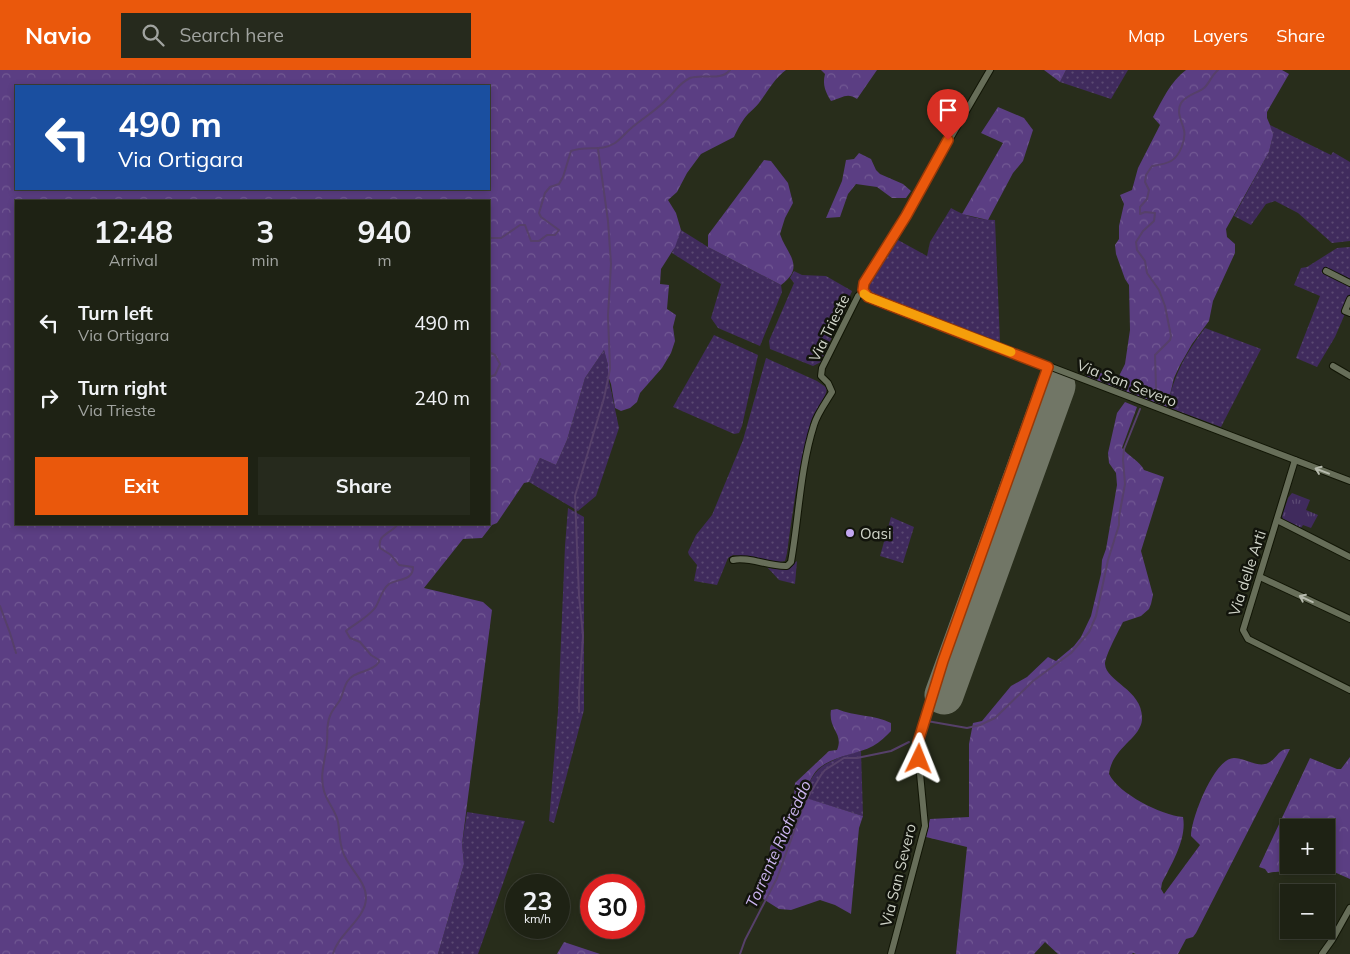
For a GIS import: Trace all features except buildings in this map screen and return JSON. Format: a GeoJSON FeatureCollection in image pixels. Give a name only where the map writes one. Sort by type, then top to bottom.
{"type":"FeatureCollection","features":[{"type":"Feature","properties":{"kind":"street","name":"Via Trieste"},"geometry":{"type":"LineString","coordinates":[[733,560],[741,559],[780,566],[787,566],[791,562],[805,460],[814,425],[832,392],[828,383],[820,376],[822,368],[858,296],[863,290],[864,283],[906,216],[990,70]]}},
{"type":"Feature","properties":{"kind":"street"},"geometry":{"type":"LineString","coordinates":[[1326,271],[1350,283]]}},
{"type":"Feature","properties":{"kind":"street"},"geometry":{"type":"LineString","coordinates":[[863,290],[868,297],[1048,367]]}},
{"type":"Feature","properties":{"kind":"street"},"geometry":{"type":"LineString","coordinates":[[1350,299],[1345,310],[1350,313]]}},
{"type":"Feature","properties":{"kind":"street"},"geometry":{"type":"LineString","coordinates":[[1333,366],[1350,376]]}},
{"type":"Feature","properties":{"kind":"street","name":"Via San Severo"},"geometry":{"type":"LineString","coordinates":[[891,954],[925,826],[918,742],[943,661],[1048,367],[1350,481]]}},
{"type":"Feature","properties":{"kind":"street","name":"Via delle Arti"},"geometry":{"type":"LineString","coordinates":[[1295,460],[1260,577],[1243,626],[1244,634],[1248,639],[1350,690]]}},
{"type":"Feature","properties":{"kind":"street","name":"Via delle Arti"},"geometry":{"type":"LineString","coordinates":[[1277,520],[1350,557]]}},
{"type":"Feature","properties":{"kind":"street"},"geometry":{"type":"LineString","coordinates":[[1260,577],[1350,619]]}},
{"type":"Feature","properties":{"kind":"street"},"geometry":{"type":"LineString","coordinates":[[1322,954],[1350,908]]}},
{"type":"Feature","properties":{"kind":"green space"},"geometry":{"type":"Polygon","coordinates":[[[0,70],[786,70],[746,116],[734,137],[701,154],[687,173],[677,192],[668,200],[676,213],[681,230],[675,247],[661,269],[660,284],[669,285],[667,309],[676,315],[673,327],[675,341],[671,353],[662,368],[640,393],[637,402],[630,408],[621,411],[615,408],[604,350],[585,378],[567,440],[556,465],[540,458],[529,482],[524,483],[497,523],[492,525],[482,538],[463,539],[424,588],[483,602],[492,610],[462,844],[464,864],[438,954],[0,954],[0,70]]]}},
{"type":"Feature","properties":{"kind":"green space"},"geometry":{"type":"Polygon","coordinates":[[[821,70],[877,70],[857,99],[844,96],[831,101],[825,89],[825,74],[821,70]]]}},
{"type":"Feature","properties":{"kind":"green space"},"geometry":{"type":"Polygon","coordinates":[[[1044,70],[1066,70],[1060,82],[1044,70]]]}},
{"type":"Feature","properties":{"kind":"green space"},"geometry":{"type":"Polygon","coordinates":[[[1066,70],[1128,70],[1111,99],[1060,82],[1066,70]]]}},
{"type":"Feature","properties":{"kind":"green space"},"geometry":{"type":"Polygon","coordinates":[[[1186,70],[1282,70],[1289,74],[1267,112],[1267,118],[1273,135],[1269,152],[1226,229],[1227,237],[1235,244],[1235,253],[1213,301],[1209,321],[1192,344],[1174,378],[1167,407],[1085,376],[1088,371],[1119,376],[1125,364],[1130,330],[1129,285],[1116,254],[1115,245],[1119,239],[1119,226],[1124,204],[1120,195],[1132,190],[1138,168],[1160,125],[1153,117],[1171,85],[1186,70]]]}},
{"type":"Feature","properties":{"kind":"green space"},"geometry":{"type":"Polygon","coordinates":[[[998,107],[1024,118],[1033,130],[1023,161],[1013,173],[988,220],[962,214],[1003,143],[981,133],[998,107]]]}},
{"type":"Feature","properties":{"kind":"green space"},"geometry":{"type":"Polygon","coordinates":[[[1270,125],[1331,155],[1333,152],[1350,162],[1350,241],[1332,243],[1298,213],[1275,201],[1266,204],[1251,225],[1234,216],[1269,152],[1272,139],[1270,125]]]}},
{"type":"Feature","properties":{"kind":"green space"},"geometry":{"type":"Polygon","coordinates":[[[859,153],[871,159],[880,174],[903,184],[911,191],[906,198],[892,198],[877,187],[856,184],[848,194],[840,217],[826,218],[842,181],[846,160],[854,159],[859,153]]]}},
{"type":"Feature","properties":{"kind":"green space"},"geometry":{"type":"Polygon","coordinates":[[[764,160],[771,161],[788,183],[793,203],[785,218],[780,234],[794,266],[788,278],[781,285],[708,247],[708,235],[764,160]]]}},
{"type":"Feature","properties":{"kind":"green space"},"geometry":{"type":"Polygon","coordinates":[[[951,208],[972,217],[995,220],[1000,342],[871,293],[867,287],[898,240],[927,256],[930,242],[951,208]]]}},
{"type":"Feature","properties":{"kind":"green space"},"geometry":{"type":"Polygon","coordinates":[[[681,230],[708,247],[781,285],[782,292],[760,346],[718,328],[711,318],[721,284],[672,253],[681,230]]]}},
{"type":"Feature","properties":{"kind":"green space"},"geometry":{"type":"Polygon","coordinates":[[[1350,247],[1350,302],[1335,337],[1317,367],[1296,358],[1320,296],[1294,285],[1301,268],[1307,267],[1337,248],[1350,247]]]}},
{"type":"Feature","properties":{"kind":"green space"},"geometry":{"type":"Polygon","coordinates":[[[794,271],[802,275],[826,276],[852,291],[821,362],[813,366],[770,349],[769,341],[794,283],[790,278],[794,271]]]}},
{"type":"Feature","properties":{"kind":"green space"},"geometry":{"type":"Polygon","coordinates":[[[1205,328],[1261,349],[1221,427],[1167,407],[1181,365],[1205,328]]]}},
{"type":"Feature","properties":{"kind":"green space"},"geometry":{"type":"Polygon","coordinates":[[[714,335],[758,355],[739,433],[734,434],[673,407],[714,335]]]}},
{"type":"Feature","properties":{"kind":"green space"},"geometry":{"type":"Polygon","coordinates":[[[604,350],[619,428],[596,496],[578,511],[529,482],[540,458],[556,465],[567,440],[585,378],[604,350]]]}},
{"type":"Feature","properties":{"kind":"green space"},"geometry":{"type":"Polygon","coordinates":[[[766,358],[817,381],[827,388],[825,397],[813,418],[807,439],[785,561],[779,562],[733,555],[728,558],[717,585],[694,581],[697,565],[688,552],[696,535],[712,515],[743,440],[766,358]]]}},
{"type":"Feature","properties":{"kind":"green space"},"geometry":{"type":"Polygon","coordinates":[[[1125,402],[1137,407],[1122,448],[1144,470],[1164,477],[1141,551],[1153,595],[1151,604],[1149,609],[1141,616],[1123,622],[1112,643],[1105,664],[1111,676],[1137,701],[1141,710],[1142,720],[1136,733],[1115,757],[1109,774],[1114,782],[1131,796],[1153,808],[1183,817],[1184,825],[1181,842],[1162,883],[1161,889],[1164,894],[1200,845],[1191,836],[1192,828],[1199,804],[1219,768],[1226,761],[1234,758],[1256,764],[1268,763],[1283,750],[1290,749],[1196,933],[1193,937],[1186,939],[1178,954],[1058,954],[1045,942],[1034,954],[956,954],[967,847],[926,837],[930,819],[969,817],[969,744],[973,723],[982,721],[1011,686],[1027,677],[1048,657],[1056,661],[1074,646],[1081,637],[1091,616],[1101,574],[1102,560],[1106,549],[1117,485],[1116,473],[1109,463],[1108,453],[1117,413],[1125,402]]]}},
{"type":"Feature","properties":{"kind":"green space"},"geometry":{"type":"Polygon","coordinates":[[[1292,493],[1310,500],[1306,510],[1318,515],[1311,528],[1303,525],[1301,528],[1283,519],[1282,516],[1288,498],[1292,493]]]}},
{"type":"Feature","properties":{"kind":"green space"},"geometry":{"type":"Polygon","coordinates":[[[568,508],[584,517],[584,710],[554,823],[549,821],[558,711],[568,508]]]}},
{"type":"Feature","properties":{"kind":"green space"},"geometry":{"type":"Polygon","coordinates":[[[891,517],[914,527],[903,563],[880,556],[891,517]]]}},
{"type":"Feature","properties":{"kind":"green space"},"geometry":{"type":"Polygon","coordinates":[[[797,561],[795,584],[779,580],[767,567],[783,569],[797,561]]]}},
{"type":"Feature","properties":{"kind":"green space"},"geometry":{"type":"Polygon","coordinates":[[[837,709],[878,718],[891,723],[891,731],[876,744],[824,764],[818,769],[803,797],[863,816],[859,828],[851,914],[835,905],[820,900],[791,910],[779,909],[760,897],[769,874],[770,847],[790,809],[795,783],[829,751],[837,750],[839,739],[832,722],[831,710],[837,709]]]}},
{"type":"Feature","properties":{"kind":"green space"},"geometry":{"type":"Polygon","coordinates":[[[861,751],[863,816],[802,797],[818,770],[838,758],[861,751]]]}},
{"type":"Feature","properties":{"kind":"green space"},"geometry":{"type":"Polygon","coordinates":[[[1350,757],[1350,879],[1335,872],[1335,819],[1281,819],[1310,758],[1341,769],[1350,757]]]}},
{"type":"Feature","properties":{"kind":"green space"},"geometry":{"type":"Polygon","coordinates":[[[467,812],[525,821],[478,954],[438,954],[464,864],[462,844],[467,812]]]}},
{"type":"Feature","properties":{"kind":"green space"},"geometry":{"type":"Polygon","coordinates":[[[1280,822],[1280,872],[1268,873],[1265,869],[1259,867],[1280,822]]]}},
{"type":"Feature","properties":{"kind":"green space"},"geometry":{"type":"Polygon","coordinates":[[[564,942],[600,954],[557,954],[564,942]]]}},
{"type":"Feature","properties":{"kind":"waterway"},"geometry":{"type":"LineString","coordinates":[[490,238],[501,238],[520,225],[525,225],[531,241],[539,241],[547,235],[555,235],[559,230],[541,217],[539,213],[545,193],[550,187],[559,184],[563,177],[571,151],[582,148],[610,146],[660,106],[686,80],[695,77],[721,76],[730,70]]}},
{"type":"Feature","properties":{"kind":"waterway","name":"Torrente Riofreddo"},"geometry":{"type":"LineString","coordinates":[[1154,394],[1156,388],[1155,355],[1170,340],[1171,336],[1165,306],[1159,290],[1147,273],[1145,261],[1137,250],[1136,242],[1143,231],[1154,221],[1155,213],[1145,212],[1140,214],[1140,207],[1147,199],[1149,190],[1145,182],[1146,175],[1152,166],[1169,162],[1177,155],[1182,147],[1184,138],[1184,130],[1179,114],[1181,103],[1204,88],[1218,70]]}},
{"type":"Feature","properties":{"kind":"waterway"},"geometry":{"type":"LineString","coordinates":[[579,712],[583,636],[579,596],[575,496],[604,398],[610,369],[608,316],[611,264],[608,221],[598,149]]}},
{"type":"Feature","properties":{"kind":"waterway"},"geometry":{"type":"LineString","coordinates":[[490,352],[495,355],[500,364],[495,375],[490,377]]}},
{"type":"Feature","properties":{"kind":"waterway","name":"Torrente Riofreddo"},"geometry":{"type":"LineString","coordinates":[[927,721],[967,728],[980,725],[995,718],[1033,681],[1071,653],[1089,632],[1096,616],[1108,560],[1119,525],[1125,484],[1124,449],[1140,409]]}},
{"type":"Feature","properties":{"kind":"waterway"},"geometry":{"type":"LineString","coordinates":[[333,954],[340,940],[361,913],[366,899],[366,892],[345,858],[337,818],[324,791],[322,773],[328,723],[350,678],[376,666],[379,662],[360,642],[350,638],[346,631],[372,611],[377,605],[384,589],[389,584],[411,575],[413,567],[399,565],[391,555],[380,548],[383,537],[397,525]]}},
{"type":"Feature","properties":{"kind":"waterway"},"geometry":{"type":"LineString","coordinates":[[0,606],[16,653]]}},
{"type":"Feature","properties":{"kind":"waterway","name":"Torrente Riofreddo"},"geometry":{"type":"LineString","coordinates":[[740,954],[745,940],[777,878],[804,804],[821,775],[825,770],[844,758],[857,758],[891,751],[909,742]]}},
{"type":"Feature","properties":{"kind":"runway"},"geometry":{"type":"LineString","coordinates":[[944,695],[1056,386]]}},
{"type":"Feature","properties":{"kind":"slow traffic"},"geometry":{"type":"LineString","coordinates":[[864,294],[1011,352]]}},
{"type":"Feature","properties":{"kind":"place","name":"Oasi"},"geometry":{"type":"Point","coordinates":[850,533]}},
{"type":"Feature","properties":{"kind":"route"},"geometry":{"type":"LineString","coordinates":[[919,759],[918,742],[943,661],[1048,367],[868,297],[863,290],[864,283],[906,216],[948,140]]}}]}
